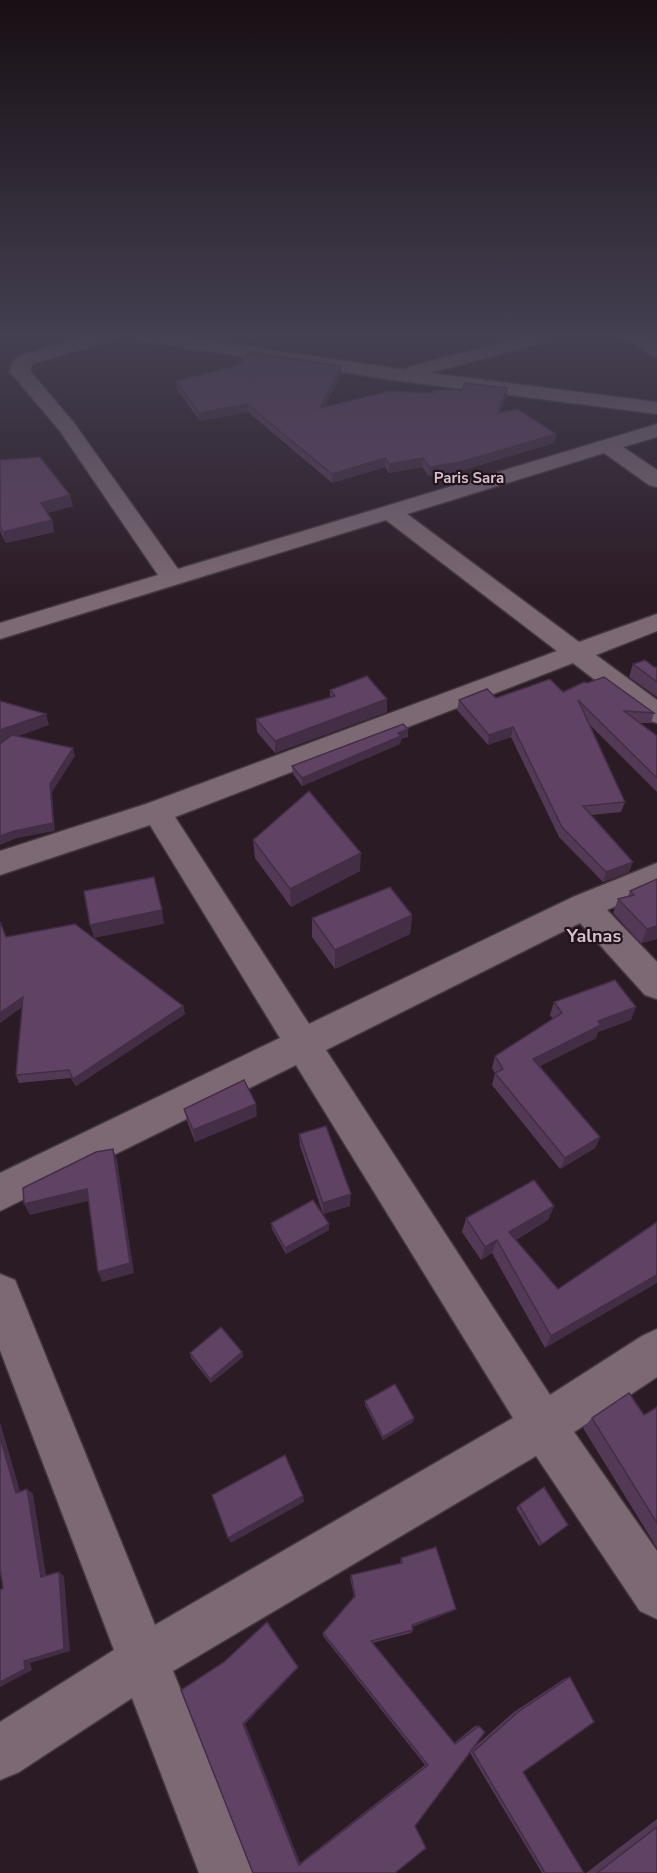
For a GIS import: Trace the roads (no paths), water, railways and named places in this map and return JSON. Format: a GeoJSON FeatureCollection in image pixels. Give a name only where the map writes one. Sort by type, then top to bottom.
{"type":"FeatureCollection","features":[{"type":"Feature","properties":{"kind":"street"},"geometry":{"type":"LineString","coordinates":[[65,424],[172,578]]}},
{"type":"Feature","properties":{"kind":"street"},"geometry":{"type":"LineString","coordinates":[[0,631],[657,430]]}},
{"type":"Feature","properties":{"kind":"street"},"geometry":{"type":"LineString","coordinates":[[608,446],[657,480]]}},
{"type":"Feature","properties":{"kind":"street"},"geometry":{"type":"LineString","coordinates":[[390,512],[657,714]]}},
{"type":"Feature","properties":{"kind":"street"},"geometry":{"type":"LineString","coordinates":[[0,863],[157,812],[657,622]]}},
{"type":"Feature","properties":{"kind":"street"},"geometry":{"type":"LineString","coordinates":[[157,812],[543,1426],[657,1594]]}},
{"type":"Feature","properties":{"kind":"street"},"geometry":{"type":"LineString","coordinates":[[0,1193],[584,906],[657,875]]}},
{"type":"Feature","properties":{"kind":"street"},"geometry":{"type":"LineString","coordinates":[[584,906],[657,985]]}},
{"type":"Feature","properties":{"kind":"street"},"geometry":{"type":"LineString","coordinates":[[0,1295],[227,1873]]}},
{"type":"Feature","properties":{"kind":"street"},"geometry":{"type":"LineString","coordinates":[[0,1753],[144,1660],[543,1426],[657,1351]]}},
{"type":"Feature","properties":{"kind":"district","name":"Paris Sara"},"geometry":{"type":"Point","coordinates":[469,478]}},
{"type":"Feature","properties":{"kind":"district","name":"Yalnas"},"geometry":{"type":"Point","coordinates":[594,936]}}]}
